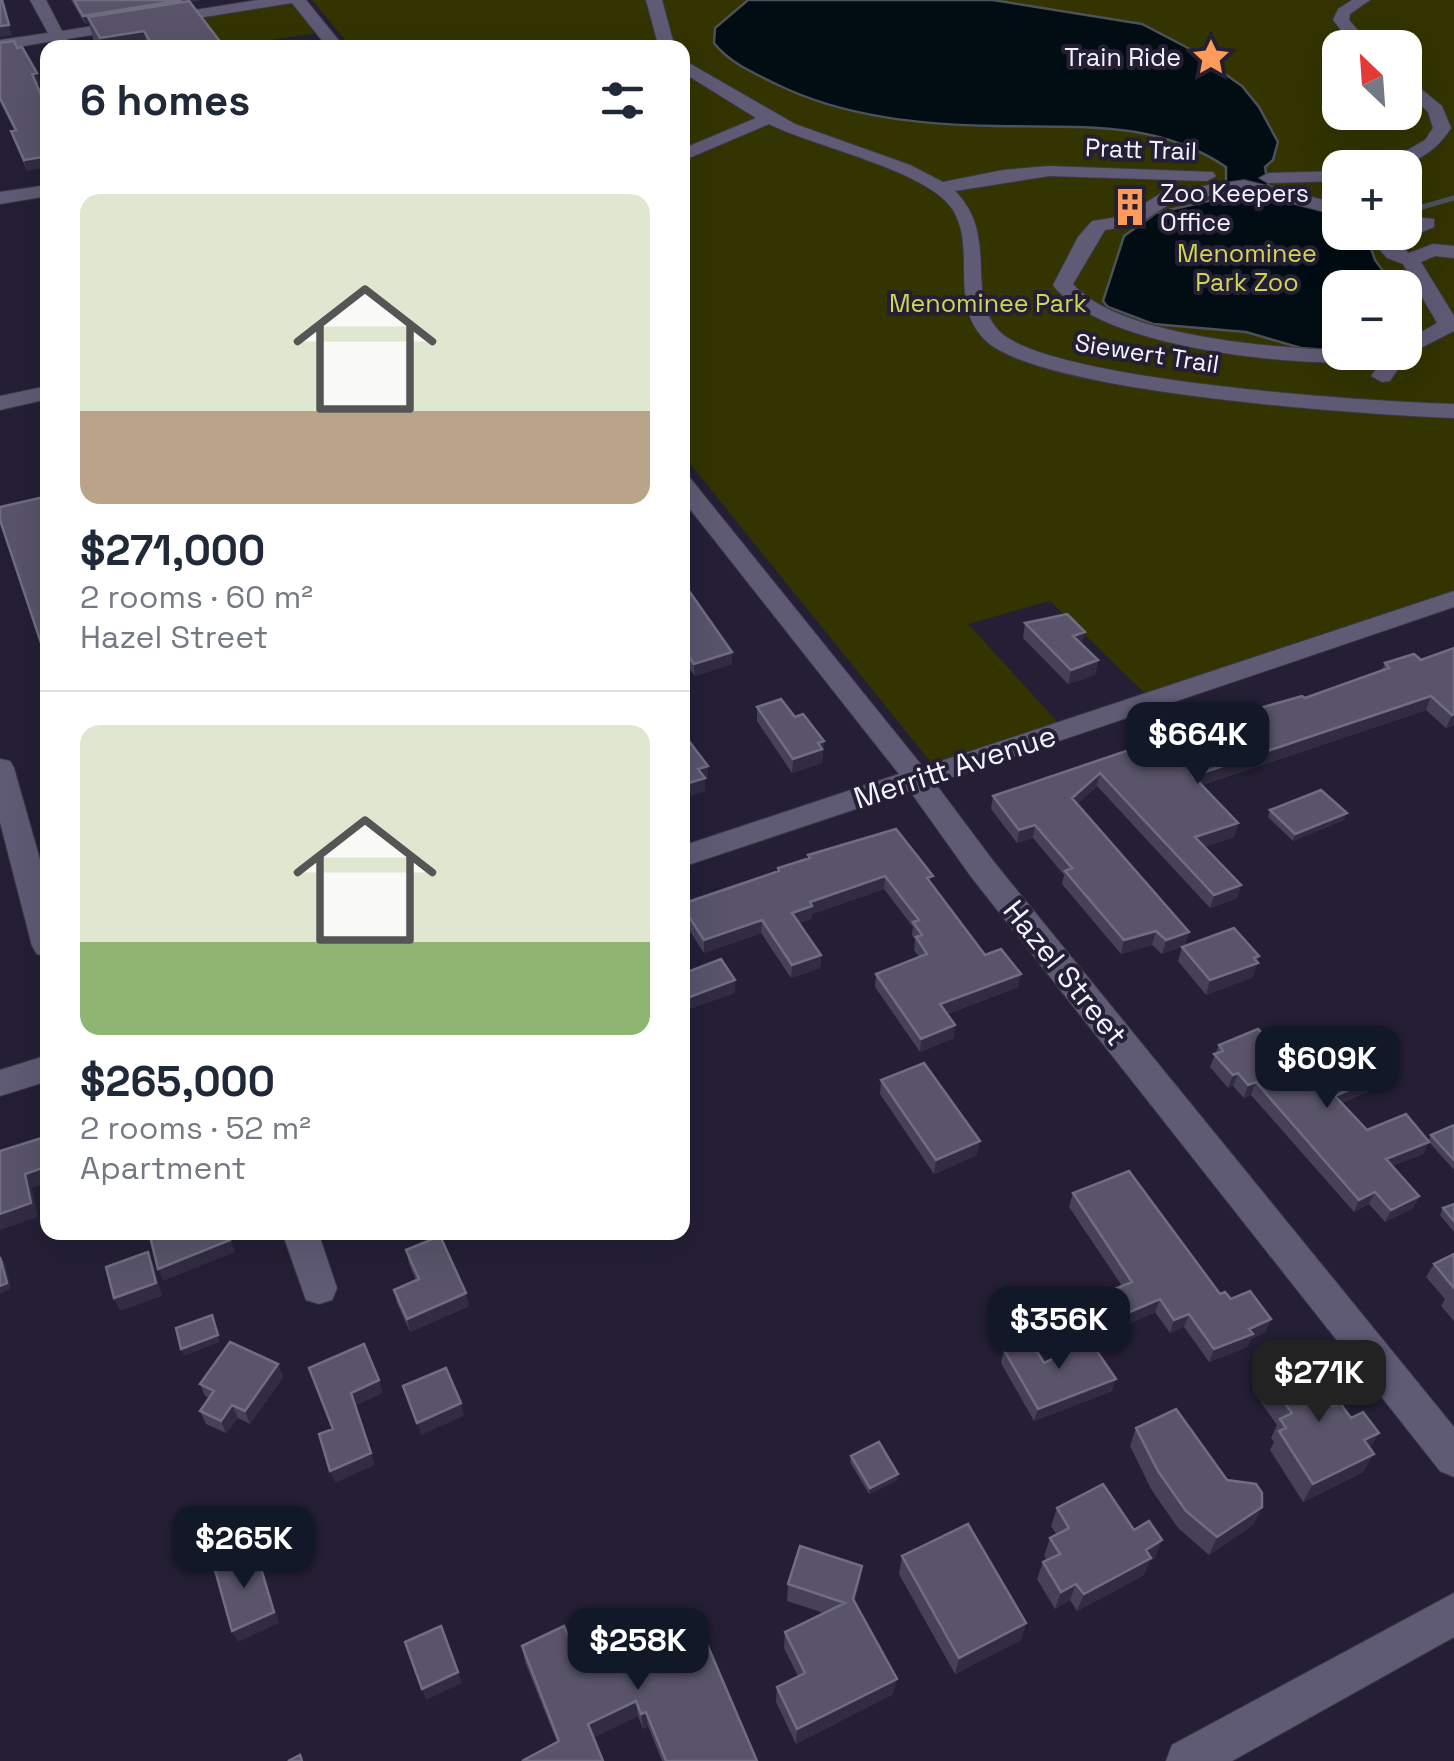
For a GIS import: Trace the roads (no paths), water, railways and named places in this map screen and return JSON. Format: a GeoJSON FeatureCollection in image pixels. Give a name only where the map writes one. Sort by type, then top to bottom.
{"type":"FeatureCollection","features":[{"type":"Feature","properties":{"kind":"street"},"geometry":{"type":"LineString","coordinates":[[38,0],[60,40]]}},
{"type":"Feature","properties":{"kind":"street"},"geometry":{"type":"LineString","coordinates":[[72,40],[287,0]]}},
{"type":"Feature","properties":{"kind":"street"},"geometry":{"type":"LineString","coordinates":[[298,0],[330,40]]}},
{"type":"Feature","properties":{"kind":"street"},"geometry":{"type":"LineString","coordinates":[[654,0],[665,40]]}},
{"type":"Feature","properties":{"kind":"street"},"geometry":{"type":"LineString","coordinates":[[1346,30],[1341,20],[1343,12],[1362,0]]}},
{"type":"Feature","properties":{"kind":"street"},"geometry":{"type":"LineString","coordinates":[[0,46],[40,43]]}},
{"type":"Feature","properties":{"kind":"street","name":"Siewert Trail"},"geometry":{"type":"LineString","coordinates":[[690,69],[769,118],[826,143],[904,166],[956,198],[969,218],[978,316],[994,337],[1023,354],[1048,363],[1191,387],[1386,408],[1454,411]]}},
{"type":"Feature","properties":{"kind":"street"},"geometry":{"type":"LineString","coordinates":[[1420,150],[1432,144],[1442,128],[1436,110],[1422,97]]}},
{"type":"Feature","properties":{"kind":"street"},"geometry":{"type":"LineString","coordinates":[[690,153],[769,118]]}},
{"type":"Feature","properties":{"kind":"street","name":"Pratt Trail"},"geometry":{"type":"LineString","coordinates":[[941,188],[1003,174],[1050,171],[1220,184],[1322,177]]}},
{"type":"Feature","properties":{"kind":"street"},"geometry":{"type":"LineString","coordinates":[[1322,205],[1249,185],[1220,184],[1170,196],[1128,222],[1098,225],[1063,285],[1072,300],[1108,317],[1159,333],[1322,358]]}},
{"type":"Feature","properties":{"kind":"street"},"geometry":{"type":"LineString","coordinates":[[0,198],[40,191]]}},
{"type":"Feature","properties":{"kind":"street"},"geometry":{"type":"LineString","coordinates":[[1422,225],[1454,219]]}},
{"type":"Feature","properties":{"kind":"street"},"geometry":{"type":"LineString","coordinates":[[1422,223],[1428,223]]}},
{"type":"Feature","properties":{"kind":"street"},"geometry":{"type":"LineString","coordinates":[[1390,250],[1410,260],[1452,323],[1422,340]]}},
{"type":"Feature","properties":{"kind":"street"},"geometry":{"type":"LineString","coordinates":[[1410,260],[1433,250],[1452,254]]}},
{"type":"Feature","properties":{"kind":"street"},"geometry":{"type":"LineString","coordinates":[[1382,376],[1387,370]]}},
{"type":"Feature","properties":{"kind":"street"},"geometry":{"type":"LineString","coordinates":[[0,402],[40,394]]}},
{"type":"Feature","properties":{"kind":"street","name":"Hazel Street"},"geometry":{"type":"LineString","coordinates":[[690,493],[1454,1458]]}},
{"type":"Feature","properties":{"kind":"street","name":"Merritt Avenue"},"geometry":{"type":"LineString","coordinates":[[690,854],[1454,599]]}},
{"type":"Feature","properties":{"kind":"street"},"geometry":{"type":"LineString","coordinates":[[0,768],[40,916]]}},
{"type":"Feature","properties":{"kind":"street"},"geometry":{"type":"LineString","coordinates":[[0,1084],[40,1071]]}},
{"type":"Feature","properties":{"kind":"street"},"geometry":{"type":"LineString","coordinates":[[303,1240],[319,1288]]}},
{"type":"Feature","properties":{"kind":"street"},"geometry":{"type":"LineString","coordinates":[[1188,1761],[1454,1614]]}},
{"type":"Feature","properties":{"kind":"waterway"},"geometry":{"type":"LineString","coordinates":[[1422,207],[1454,198]]}},
{"type":"Feature","properties":{"kind":"place","name":"Train Ride"},"geometry":{"type":"Point","coordinates":[1211,57]}},
{"type":"Feature","properties":{"kind":"place","name":"Zoo Keepers Office"},"geometry":{"type":"Point","coordinates":[1130,207]}},
{"type":"Feature","properties":{"kind":"park label","name":"Menominee Park Zoo"},"geometry":{"type":"Point","coordinates":[1247,268]}},
{"type":"Feature","properties":{"kind":"park label","name":"Menominee Park"},"geometry":{"type":"Point","coordinates":[988,303]}}]}
